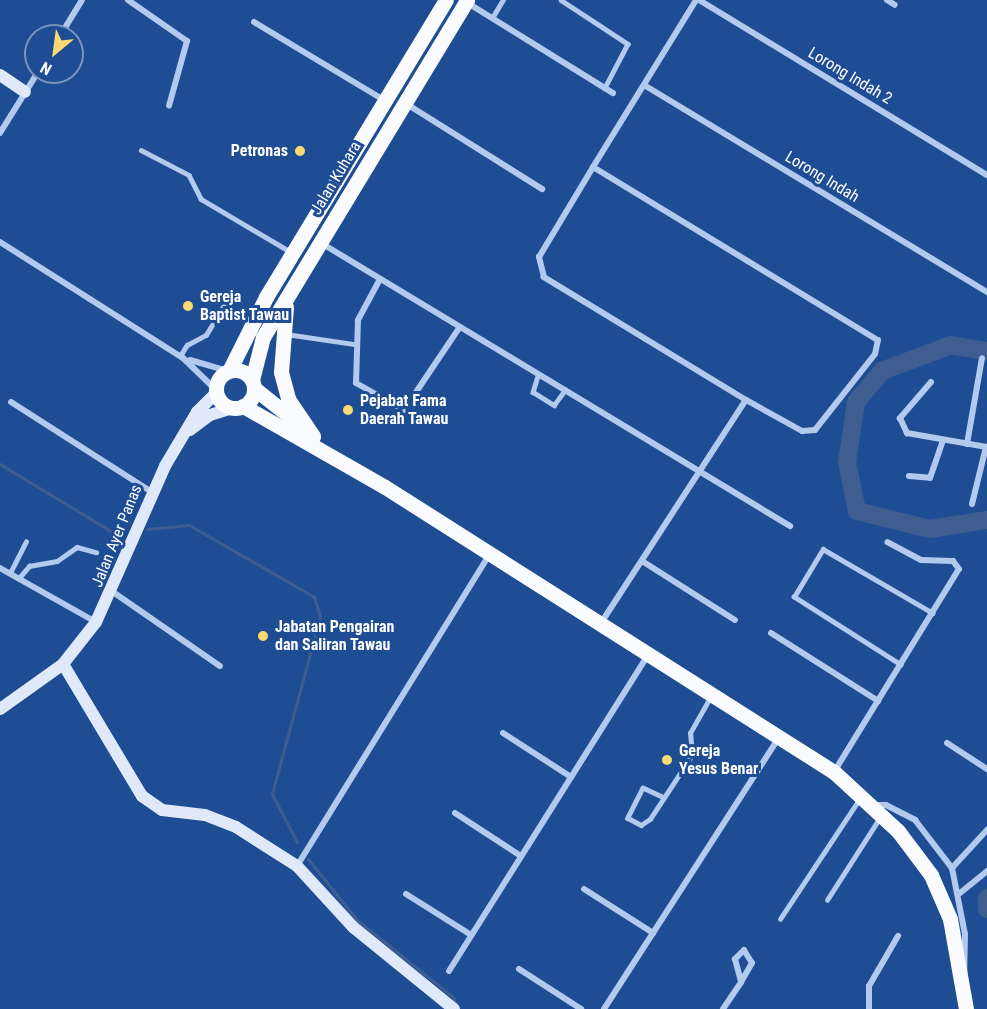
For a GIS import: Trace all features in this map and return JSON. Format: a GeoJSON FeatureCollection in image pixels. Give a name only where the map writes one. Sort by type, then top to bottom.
{"type":"FeatureCollection","features":[{"type":"Feature","properties":{"kind":"main road","name":"Jalan Kuhara"},"geometry":{"type":"LineString","coordinates":[[229,371],[292,253],[446,0]]}},
{"type":"Feature","properties":{"kind":"main road","name":"Jalan Kuhara"},"geometry":{"type":"LineString","coordinates":[[253,384],[256,353],[293,284],[466,1]]}},
{"type":"Feature","properties":{"kind":"main road"},"geometry":{"type":"LineString","coordinates":[[293,284],[281,334],[286,392],[313,436]]}},
{"type":"Feature","properties":{"kind":"main road"},"geometry":{"type":"LineString","coordinates":[[343,460],[253,384],[242,371],[229,371],[216,391],[224,403],[240,407],[343,460],[834,772],[872,805],[919,857],[941,894],[963,981],[966,1009]]}},
{"type":"Feature","properties":{"kind":"main road"},"geometry":{"type":"LineString","coordinates":[[240,407],[253,384]]}},
{"type":"Feature","properties":{"kind":"street"},"geometry":{"type":"LineString","coordinates":[[67,24],[82,0]]}},
{"type":"Feature","properties":{"kind":"street"},"geometry":{"type":"LineString","coordinates":[[128,0],[187,41],[169,106]]}},
{"type":"Feature","properties":{"kind":"street"},"geometry":{"type":"LineString","coordinates":[[593,167],[878,340],[875,354],[815,430],[802,431],[746,400],[543,277],[539,257],[593,167],[697,0]]}},
{"type":"Feature","properties":{"kind":"street","name":"Lorong Indah 2"},"geometry":{"type":"LineString","coordinates":[[697,0],[987,175]]}},
{"type":"Feature","properties":{"kind":"street"},"geometry":{"type":"LineString","coordinates":[[887,0],[895,5]]}},
{"type":"Feature","properties":{"kind":"street"},"geometry":{"type":"LineString","coordinates":[[466,1],[613,93]]}},
{"type":"Feature","properties":{"kind":"street"},"geometry":{"type":"LineString","coordinates":[[254,22],[384,100]]}},
{"type":"Feature","properties":{"kind":"street"},"geometry":{"type":"LineString","coordinates":[[0,75],[25,92]]}},
{"type":"Feature","properties":{"kind":"street"},"geometry":{"type":"LineString","coordinates":[[0,133],[30,84]]}},
{"type":"Feature","properties":{"kind":"street","name":"Lorong Indah"},"geometry":{"type":"LineString","coordinates":[[644,85],[987,292]]}},
{"type":"Feature","properties":{"kind":"street"},"geometry":{"type":"LineString","coordinates":[[404,102],[542,189]]}},
{"type":"Feature","properties":{"kind":"street"},"geometry":{"type":"LineString","coordinates":[[0,242],[182,357],[216,391]]}},
{"type":"Feature","properties":{"kind":"street"},"geometry":{"type":"LineString","coordinates":[[319,242],[790,526]]}},
{"type":"Feature","properties":{"kind":"street"},"geometry":{"type":"LineString","coordinates":[[380,279],[363,307],[354,344],[353,379],[404,410],[459,328]]}},
{"type":"Feature","properties":{"kind":"street"},"geometry":{"type":"LineString","coordinates":[[182,357],[229,371]]}},
{"type":"Feature","properties":{"kind":"street"},"geometry":{"type":"LineString","coordinates":[[967,444],[982,358]]}},
{"type":"Feature","properties":{"kind":"street"},"geometry":{"type":"LineString","coordinates":[[931,382],[904,411],[902,425],[917,436],[987,447],[972,504]]}},
{"type":"Feature","properties":{"kind":"street","name":"Jalan Ayer Panas"},"geometry":{"type":"LineString","coordinates":[[0,709],[63,664],[96,622],[131,552],[152,492],[179,442],[216,391]]}},
{"type":"Feature","properties":{"kind":"street"},"geometry":{"type":"LineString","coordinates":[[602,623],[746,400]]}},
{"type":"Feature","properties":{"kind":"street"},"geometry":{"type":"LineString","coordinates":[[11,402],[152,492]]}},
{"type":"Feature","properties":{"kind":"street","name":"Jalan Ayer Panas"},"geometry":{"type":"LineString","coordinates":[[179,442],[210,415],[240,407]]}},
{"type":"Feature","properties":{"kind":"street"},"geometry":{"type":"LineString","coordinates":[[909,476],[930,478],[943,441]]}},
{"type":"Feature","properties":{"kind":"street"},"geometry":{"type":"LineString","coordinates":[[834,772],[957,575],[958,564],[921,560],[887,542]]}},
{"type":"Feature","properties":{"kind":"street"},"geometry":{"type":"LineString","coordinates":[[297,866],[490,554]]}},
{"type":"Feature","properties":{"kind":"street"},"geometry":{"type":"LineString","coordinates":[[642,561],[735,620]]}},
{"type":"Feature","properties":{"kind":"street"},"geometry":{"type":"LineString","coordinates":[[0,568],[96,622]]}},
{"type":"Feature","properties":{"kind":"street"},"geometry":{"type":"LineString","coordinates":[[113,592],[220,666]]}},
{"type":"Feature","properties":{"kind":"street"},"geometry":{"type":"LineString","coordinates":[[771,633],[878,701]]}},
{"type":"Feature","properties":{"kind":"street"},"geometry":{"type":"LineString","coordinates":[[449,970],[649,654]]}},
{"type":"Feature","properties":{"kind":"street"},"geometry":{"type":"LineString","coordinates":[[63,664],[142,796],[162,810],[205,815],[236,827],[297,866],[353,927],[451,1007]]}},
{"type":"Feature","properties":{"kind":"street"},"geometry":{"type":"LineString","coordinates":[[503,733],[571,777]]}},
{"type":"Feature","properties":{"kind":"street"},"geometry":{"type":"LineString","coordinates":[[604,1009],[780,736]]}},
{"type":"Feature","properties":{"kind":"street"},"geometry":{"type":"LineString","coordinates":[[947,743],[987,769]]}},
{"type":"Feature","properties":{"kind":"street"},"geometry":{"type":"LineString","coordinates":[[872,805],[886,805],[915,819],[952,868],[960,893],[968,972],[963,981]]}},
{"type":"Feature","properties":{"kind":"street"},"geometry":{"type":"LineString","coordinates":[[455,813],[521,856]]}},
{"type":"Feature","properties":{"kind":"street"},"geometry":{"type":"LineString","coordinates":[[952,868],[987,830]]}},
{"type":"Feature","properties":{"kind":"street"},"geometry":{"type":"LineString","coordinates":[[960,893],[987,871]]}},
{"type":"Feature","properties":{"kind":"street"},"geometry":{"type":"LineString","coordinates":[[584,889],[653,933]]}},
{"type":"Feature","properties":{"kind":"street"},"geometry":{"type":"LineString","coordinates":[[406,894],[471,935]]}},
{"type":"Feature","properties":{"kind":"street"},"geometry":{"type":"LineString","coordinates":[[869,1009],[869,986],[898,936]]}},
{"type":"Feature","properties":{"kind":"street"},"geometry":{"type":"LineString","coordinates":[[723,1009],[741,982],[752,961],[744,950],[735,959],[741,982]]}},
{"type":"Feature","properties":{"kind":"street"},"geometry":{"type":"LineString","coordinates":[[519,969],[581,1009]]}},
{"type":"Feature","properties":{"kind":"lane"},"geometry":{"type":"LineString","coordinates":[[492,18],[503,0]]}},
{"type":"Feature","properties":{"kind":"lane"},"geometry":{"type":"LineString","coordinates":[[561,0],[628,44],[605,88]]}},
{"type":"Feature","properties":{"kind":"lane"},"geometry":{"type":"LineString","coordinates":[[141,150],[189,175],[201,199],[292,253]]}},
{"type":"Feature","properties":{"kind":"lane"},"geometry":{"type":"LineString","coordinates":[[182,357],[188,345],[206,335],[225,303]]}},
{"type":"Feature","properties":{"kind":"lane"},"geometry":{"type":"LineString","coordinates":[[281,334],[354,344]]}},
{"type":"Feature","properties":{"kind":"lane"},"geometry":{"type":"LineString","coordinates":[[538,376],[533,392],[554,405],[565,390]]}},
{"type":"Feature","properties":{"kind":"lane"},"geometry":{"type":"LineString","coordinates":[[10,573],[26,542]]}},
{"type":"Feature","properties":{"kind":"lane"},"geometry":{"type":"LineString","coordinates":[[901,665],[797,600],[796,593],[826,546],[933,613]]}},
{"type":"Feature","properties":{"kind":"lane"},"geometry":{"type":"LineString","coordinates":[[19,578],[29,566],[57,561],[77,547],[96,552]]}},
{"type":"Feature","properties":{"kind":"lane"},"geometry":{"type":"LineString","coordinates":[[664,798],[643,788],[628,818],[638,825],[648,822],[664,798],[692,755],[690,733],[713,694]]}},
{"type":"Feature","properties":{"kind":"lane"},"geometry":{"type":"LineString","coordinates":[[827,900],[872,805]]}},
{"type":"Feature","properties":{"kind":"lane"},"geometry":{"type":"LineString","coordinates":[[780,919],[872,805]]}},
{"type":"Feature","properties":{"kind":"waterway"},"geometry":{"type":"LineString","coordinates":[[987,351],[951,345],[882,371],[856,402],[847,462],[857,511],[930,529],[987,520]]}},
{"type":"Feature","properties":{"kind":"waterway"},"geometry":{"type":"LineString","coordinates":[[0,464],[119,536]]}},
{"type":"Feature","properties":{"kind":"waterway"},"geometry":{"type":"LineString","coordinates":[[147,529],[189,525],[314,597],[320,617],[272,794],[297,842]]}},
{"type":"Feature","properties":{"kind":"waterway"},"geometry":{"type":"LineString","coordinates":[[308,859],[357,920],[453,997],[456,1007]]}},
{"type":"Feature","properties":{"kind":"waterway"},"geometry":{"type":"LineString","coordinates":[[987,898],[987,909]]}},
{"type":"Feature","properties":{"kind":"place","name":"Petronas"},"geometry":{"type":"Point","coordinates":[300,151]}},
{"type":"Feature","properties":{"kind":"place","name":"Gereja Baptist Tawau"},"geometry":{"type":"Point","coordinates":[188,306]}},
{"type":"Feature","properties":{"kind":"place","name":"Pejabat Fama Daerah Tawau"},"geometry":{"type":"Point","coordinates":[348,410]}},
{"type":"Feature","properties":{"kind":"place","name":"Jabatan Pengairan dan Saliran Tawau"},"geometry":{"type":"Point","coordinates":[263,636]}},
{"type":"Feature","properties":{"kind":"place","name":"Gereja Yesus Benar"},"geometry":{"type":"Point","coordinates":[667,760]}}]}
